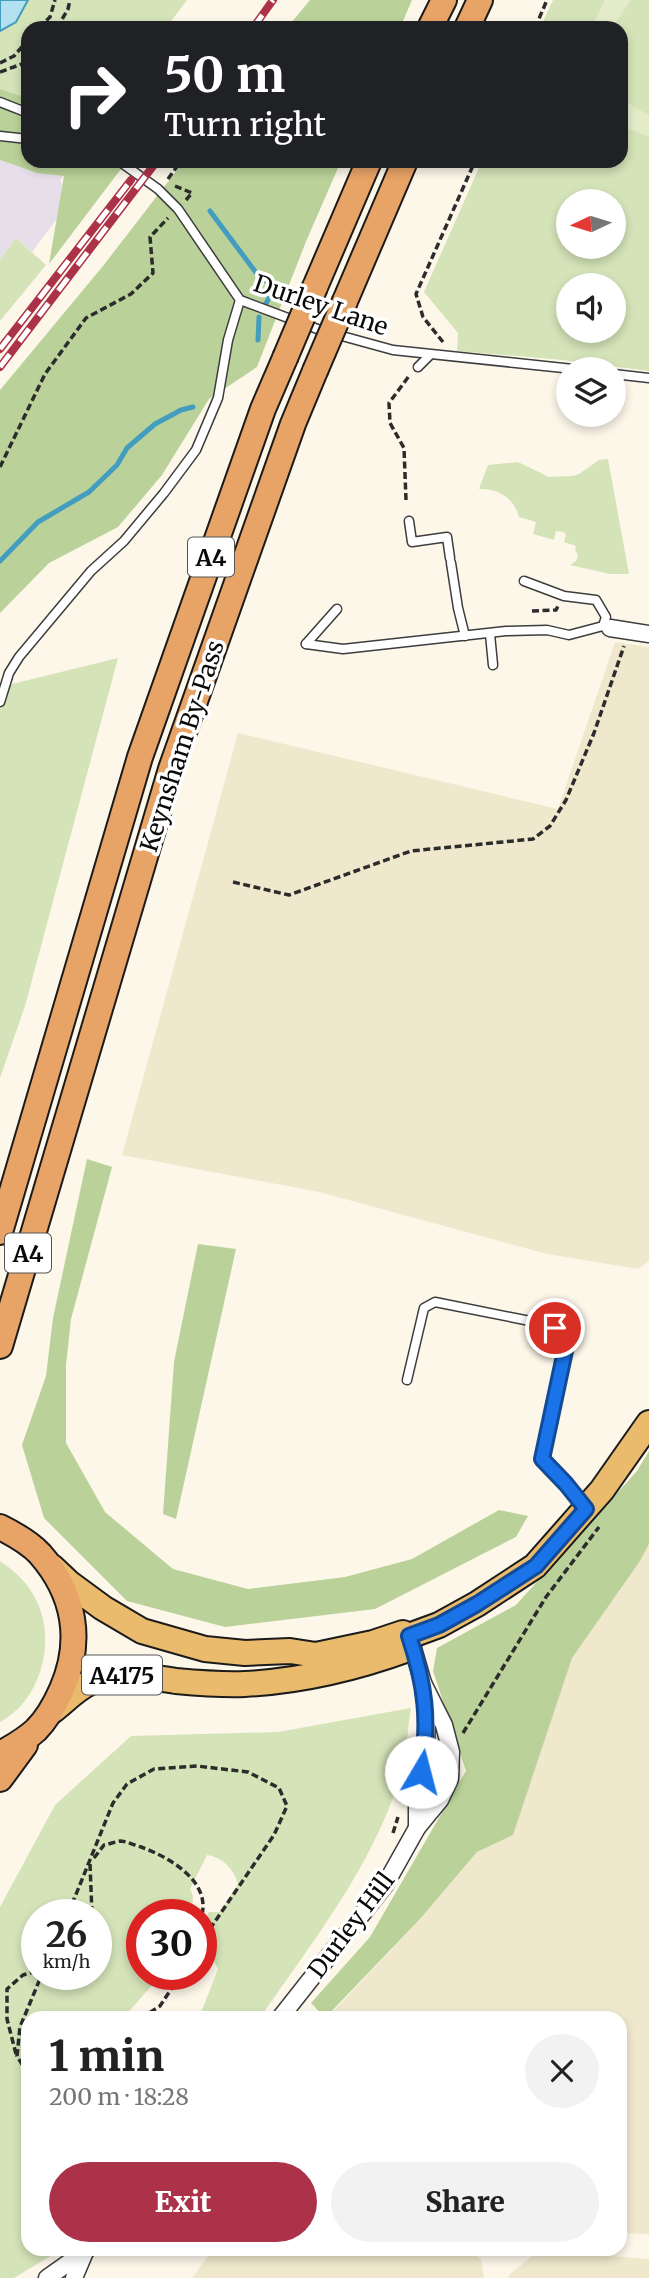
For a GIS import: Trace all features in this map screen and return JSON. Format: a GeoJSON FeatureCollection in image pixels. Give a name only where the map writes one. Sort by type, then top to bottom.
{"type":"FeatureCollection","features":[{"type":"Feature","properties":{"kind":"highway"},"geometry":{"type":"LineString","coordinates":[[434,21],[444,0]]}},
{"type":"Feature","properties":{"kind":"highway"},"geometry":{"type":"LineString","coordinates":[[470,21],[480,0]]}},
{"type":"Feature","properties":{"kind":"highway","name":"Keynsham By-Pass"},"geometry":{"type":"LineString","coordinates":[[0,1232],[140,757],[263,409],[366,168]]}},
{"type":"Feature","properties":{"kind":"highway","name":"Keynsham By-Pass"},"geometry":{"type":"LineString","coordinates":[[0,1346],[171,769],[293,424],[402,168]]}},
{"type":"Feature","properties":{"kind":"highway"},"geometry":{"type":"LineString","coordinates":[[0,1527],[21,1538],[40,1554],[61,1586],[71,1611],[74,1644],[71,1669],[52,1711],[0,1779]]}},
{"type":"Feature","properties":{"kind":"highway"},"geometry":{"type":"LineString","coordinates":[[0,1754],[18,1745],[36,1730]]}},
{"type":"Feature","properties":{"kind":"main road","name":"A4175"},"geometry":{"type":"LineString","coordinates":[[40,1554],[69,1583],[119,1618],[151,1634],[205,1649],[244,1653],[290,1651],[316,1655],[373,1643],[403,1633],[409,1636],[439,1625],[536,1566],[602,1490],[649,1423]]}},
{"type":"Feature","properties":{"kind":"main road","name":"A4175"},"geometry":{"type":"LineString","coordinates":[[52,1711],[89,1682],[106,1677],[127,1674],[201,1683],[235,1684],[299,1677],[346,1669],[408,1649],[409,1636]]}},
{"type":"Feature","properties":{"kind":"street"},"geometry":{"type":"LineString","coordinates":[[606,627],[649,635]]}},
{"type":"Feature","properties":{"kind":"street","name":"Durley Hill"},"geometry":{"type":"LineString","coordinates":[[409,1636],[423,1683],[427,1716],[426,1746],[417,1797],[417,1828]]}},
{"type":"Feature","properties":{"kind":"street","name":"Durley Hill"},"geometry":{"type":"LineString","coordinates":[[286,2011],[385,1885],[417,1828],[440,1801],[450,1779],[451,1752],[444,1725],[423,1683]]}},
{"type":"Feature","properties":{"kind":"street"},"geometry":{"type":"LineString","coordinates":[[47,2278],[78,2256]]}},
{"type":"Feature","properties":{"kind":"street"},"geometry":{"type":"LineString","coordinates":[[74,2278],[84,2256]]}},
{"type":"Feature","properties":{"kind":"lane"},"geometry":{"type":"LineString","coordinates":[[0,102],[21,110]]}},
{"type":"Feature","properties":{"kind":"lane"},"geometry":{"type":"LineString","coordinates":[[0,136],[21,138]]}},
{"type":"Feature","properties":{"kind":"lane","name":"Durley Lane"},"geometry":{"type":"LineString","coordinates":[[129,168],[158,189],[178,209],[240,300],[320,330],[393,350],[556,367]]}},
{"type":"Feature","properties":{"kind":"lane"},"geometry":{"type":"LineString","coordinates":[[0,702],[9,673],[19,656],[91,570],[124,541],[196,450],[218,398],[240,300]]}},
{"type":"Feature","properties":{"kind":"lane"},"geometry":{"type":"LineString","coordinates":[[418,367],[430,355]]}},
{"type":"Feature","properties":{"kind":"lane"},"geometry":{"type":"LineString","coordinates":[[626,375],[649,378]]}},
{"type":"Feature","properties":{"kind":"lane"},"geometry":{"type":"LineString","coordinates":[[410,521],[412,542],[447,537],[457,608],[465,636]]}},
{"type":"Feature","properties":{"kind":"lane"},"geometry":{"type":"LineString","coordinates":[[337,610],[306,644],[343,649],[506,631],[547,630],[569,635],[606,627],[606,617],[596,600],[564,596],[524,580]]}},
{"type":"Feature","properties":{"kind":"lane"},"geometry":{"type":"LineString","coordinates":[[490,634],[492,666]]}},
{"type":"Feature","properties":{"kind":"lane"},"geometry":{"type":"LineString","coordinates":[[0,682],[9,673]]}},
{"type":"Feature","properties":{"kind":"lane"},"geometry":{"type":"LineString","coordinates":[[407,1380],[424,1308],[435,1302],[535,1322],[563,1332],[565,1351],[542,1459],[586,1509]]}},
{"type":"Feature","properties":{"kind":"path"},"geometry":{"type":"LineString","coordinates":[[46,21],[50,17],[55,0]]}},
{"type":"Feature","properties":{"kind":"path"},"geometry":{"type":"LineString","coordinates":[[61,21],[70,0]]}},
{"type":"Feature","properties":{"kind":"path"},"geometry":{"type":"LineString","coordinates":[[538,21],[547,0]]}},
{"type":"Feature","properties":{"kind":"path"},"geometry":{"type":"LineString","coordinates":[[0,62],[14,56],[21,48]]}},
{"type":"Feature","properties":{"kind":"path"},"geometry":{"type":"LineString","coordinates":[[0,72],[21,64]]}},
{"type":"Feature","properties":{"kind":"path"},"geometry":{"type":"LineString","coordinates":[[176,168],[167,180],[192,193]]}},
{"type":"Feature","properties":{"kind":"path"},"geometry":{"type":"LineString","coordinates":[[450,356],[446,345],[423,317],[416,293],[472,168]]}},
{"type":"Feature","properties":{"kind":"path"},"geometry":{"type":"LineString","coordinates":[[0,467],[45,374],[86,318],[131,294],[153,273],[150,237],[178,209]]}},
{"type":"Feature","properties":{"kind":"path"},"geometry":{"type":"LineString","coordinates":[[406,500],[404,448],[390,423],[389,403],[404,381],[418,367]]}},
{"type":"Feature","properties":{"kind":"path"},"geometry":{"type":"LineString","coordinates":[[532,611],[556,610],[564,596]]}},
{"type":"Feature","properties":{"kind":"path"},"geometry":{"type":"LineString","coordinates":[[233,883],[289,895],[411,851],[533,839],[550,826],[566,800],[594,733],[627,631]]}},
{"type":"Feature","properties":{"kind":"path"},"geometry":{"type":"LineString","coordinates":[[451,1752],[546,1597]]}},
{"type":"Feature","properties":{"kind":"path"},"geometry":{"type":"LineString","coordinates":[[74,1899],[113,1803],[127,1783],[154,1769],[197,1766],[247,1772],[279,1788],[287,1806],[275,1835],[217,1919]]}},
{"type":"Feature","properties":{"kind":"path"},"geometry":{"type":"LineString","coordinates":[[91,1899],[90,1863],[104,1845],[121,1841],[157,1853],[189,1875],[201,1893],[202,1899]]}},
{"type":"Feature","properties":{"kind":"path"},"geometry":{"type":"LineString","coordinates":[[21,1977],[7,1989],[7,2019],[21,2063]]}},
{"type":"Feature","properties":{"kind":"path"},"geometry":{"type":"LineString","coordinates":[[27,2011],[35,1990]]}},
{"type":"Feature","properties":{"kind":"path"},"geometry":{"type":"LineString","coordinates":[[152,2011],[160,2006],[170,1990]]}},
{"type":"Feature","properties":{"kind":"path"},"geometry":{"type":"LineString","coordinates":[[17,2056],[21,2025]]}},
{"type":"Feature","properties":{"kind":"shaded area"},"geometry":{"type":"Polygon","coordinates":[[[0,160],[37,173],[64,175],[60,181],[71,200],[32,252],[16,238],[0,259],[0,160]]]}},
{"type":"Feature","properties":{"kind":"shaded area"},"geometry":{"type":"Polygon","coordinates":[[[615,642],[649,647],[649,1261],[638,1269],[547,1254],[319,1192],[122,1155],[238,733],[558,809],[615,642]]]}},
{"type":"Feature","properties":{"kind":"shaded area"},"geometry":{"type":"Polygon","coordinates":[[[649,1544],[649,2234],[627,2233],[627,2011],[334,2011],[420,1919],[477,1852],[513,1835],[572,1657],[640,1561],[649,1544]]]}},
{"type":"Feature","properties":{"kind":"shaded area"},"geometry":{"type":"Polygon","coordinates":[[[208,2256],[476,2256],[481,2259],[484,2278],[192,2278],[208,2256]]]}},
{"type":"Feature","properties":{"kind":"shaded area"},"geometry":{"type":"Polygon","coordinates":[[[532,2256],[649,2259],[649,2278],[508,2278],[532,2256]]]}},
{"type":"Feature","properties":{"kind":"green space"},"geometry":{"type":"Polygon","coordinates":[[[28,0],[187,0],[171,21],[21,21],[21,96],[0,89],[0,31],[16,22],[28,0]]]}},
{"type":"Feature","properties":{"kind":"green space"},"geometry":{"type":"Polygon","coordinates":[[[310,0],[412,0],[403,21],[293,21],[310,0]]]}},
{"type":"Feature","properties":{"kind":"green space"},"geometry":{"type":"Polygon","coordinates":[[[553,0],[649,0],[649,371],[626,368],[626,357],[556,357],[556,359],[457,351],[458,333],[424,292],[479,168],[628,168],[628,21],[543,21],[553,0]]]}},
{"type":"Feature","properties":{"kind":"green space"},"geometry":{"type":"Polygon","coordinates":[[[605,0],[631,0],[617,21],[594,21],[605,0]]]}},
{"type":"Feature","properties":{"kind":"green space"},"geometry":{"type":"Polygon","coordinates":[[[0,89],[21,96],[21,167],[0,160],[0,89]]]}},
{"type":"Feature","properties":{"kind":"green space"},"geometry":{"type":"Polygon","coordinates":[[[628,102],[649,115],[649,137],[630,129],[628,102]]]}},
{"type":"Feature","properties":{"kind":"green space"},"geometry":{"type":"Polygon","coordinates":[[[23,168],[122,168],[49,264],[64,176],[37,173],[23,168]]]}},
{"type":"Feature","properties":{"kind":"green space"},"geometry":{"type":"Polygon","coordinates":[[[179,168],[338,168],[257,367],[209,399],[162,475],[118,527],[49,563],[0,613],[0,390],[103,266],[179,168]]]}},
{"type":"Feature","properties":{"kind":"green space"},"geometry":{"type":"Polygon","coordinates":[[[16,238],[46,265],[0,321],[0,259],[16,238]]]}},
{"type":"Feature","properties":{"kind":"green space"},"geometry":{"type":"Polygon","coordinates":[[[608,459],[629,574],[610,574],[570,565],[576,561],[578,555],[576,546],[564,542],[564,532],[556,531],[554,540],[533,534],[536,522],[519,517],[513,504],[504,495],[493,490],[479,489],[488,465],[518,462],[549,477],[572,476],[599,460],[608,459]]]}},
{"type":"Feature","properties":{"kind":"green space"},"geometry":{"type":"Polygon","coordinates":[[[118,658],[25,1006],[0,1078],[0,687],[118,658]]]}},
{"type":"Feature","properties":{"kind":"green space"},"geometry":{"type":"Polygon","coordinates":[[[87,1159],[112,1167],[71,1319],[66,1365],[66,1443],[105,1512],[173,1569],[248,1589],[345,1577],[412,1559],[499,1510],[528,1516],[516,1537],[375,1609],[225,1627],[127,1601],[44,1518],[22,1445],[46,1376],[53,1318],[87,1159]]]}},
{"type":"Feature","properties":{"kind":"green space"},"geometry":{"type":"Polygon","coordinates":[[[198,1244],[236,1249],[176,1519],[163,1514],[174,1362],[198,1244]]]}},
{"type":"Feature","properties":{"kind":"green space"},"geometry":{"type":"Polygon","coordinates":[[[649,1451],[649,1544],[572,1658],[513,1835],[477,1852],[420,1919],[332,2011],[318,2011],[311,2003],[370,1937],[466,1771],[433,1671],[437,1648],[516,1605],[637,1471],[649,1451]]]}},
{"type":"Feature","properties":{"kind":"green space"},"geometry":{"type":"Polygon","coordinates":[[[0,1561],[21,1578],[36,1600],[45,1633],[45,1651],[35,1685],[26,1700],[0,1722],[0,1561]]]}},
{"type":"Feature","properties":{"kind":"green space"},"geometry":{"type":"Polygon","coordinates":[[[411,1708],[402,1769],[374,1842],[320,1932],[265,2011],[202,2011],[210,1990],[217,1990],[217,1912],[220,1912],[238,1884],[227,1865],[218,1858],[207,1855],[190,1889],[193,1899],[126,1899],[126,1990],[148,1990],[129,2011],[21,2011],[21,2256],[50,2256],[14,2278],[0,2278],[0,1907],[55,1805],[131,1736],[278,1732],[411,1708]]]}},
{"type":"Feature","properties":{"kind":"water"},"geometry":{"type":"Polygon","coordinates":[[[0,0],[28,0],[16,22],[0,31],[0,0]]]}},
{"type":"Feature","properties":{"kind":"waterway"},"geometry":{"type":"LineString","coordinates":[[210,211],[260,278],[276,286],[265,305]]}},
{"type":"Feature","properties":{"kind":"waterway"},"geometry":{"type":"LineString","coordinates":[[258,340],[259,317]]}},
{"type":"Feature","properties":{"kind":"waterway"},"geometry":{"type":"LineString","coordinates":[[0,561],[38,522],[89,492],[117,465],[127,448],[155,424],[181,410],[193,407]]}},
{"type":"Feature","properties":{"kind":"railway"},"geometry":{"type":"LineString","coordinates":[[258,21],[273,0]]}},
{"type":"Feature","properties":{"kind":"railway"},"geometry":{"type":"LineString","coordinates":[[0,367],[152,168]]}},
{"type":"Feature","properties":{"kind":"railway"},"geometry":{"type":"LineString","coordinates":[[0,349],[131,180]]}},
{"type":"Feature","properties":{"kind":"route"},"geometry":{"type":"LineString","coordinates":[[421,1772],[426,1746],[427,1716],[423,1683],[409,1636],[439,1625],[536,1566],[586,1509],[542,1459],[566,1341],[563,1332],[555,1328]]}}]}
